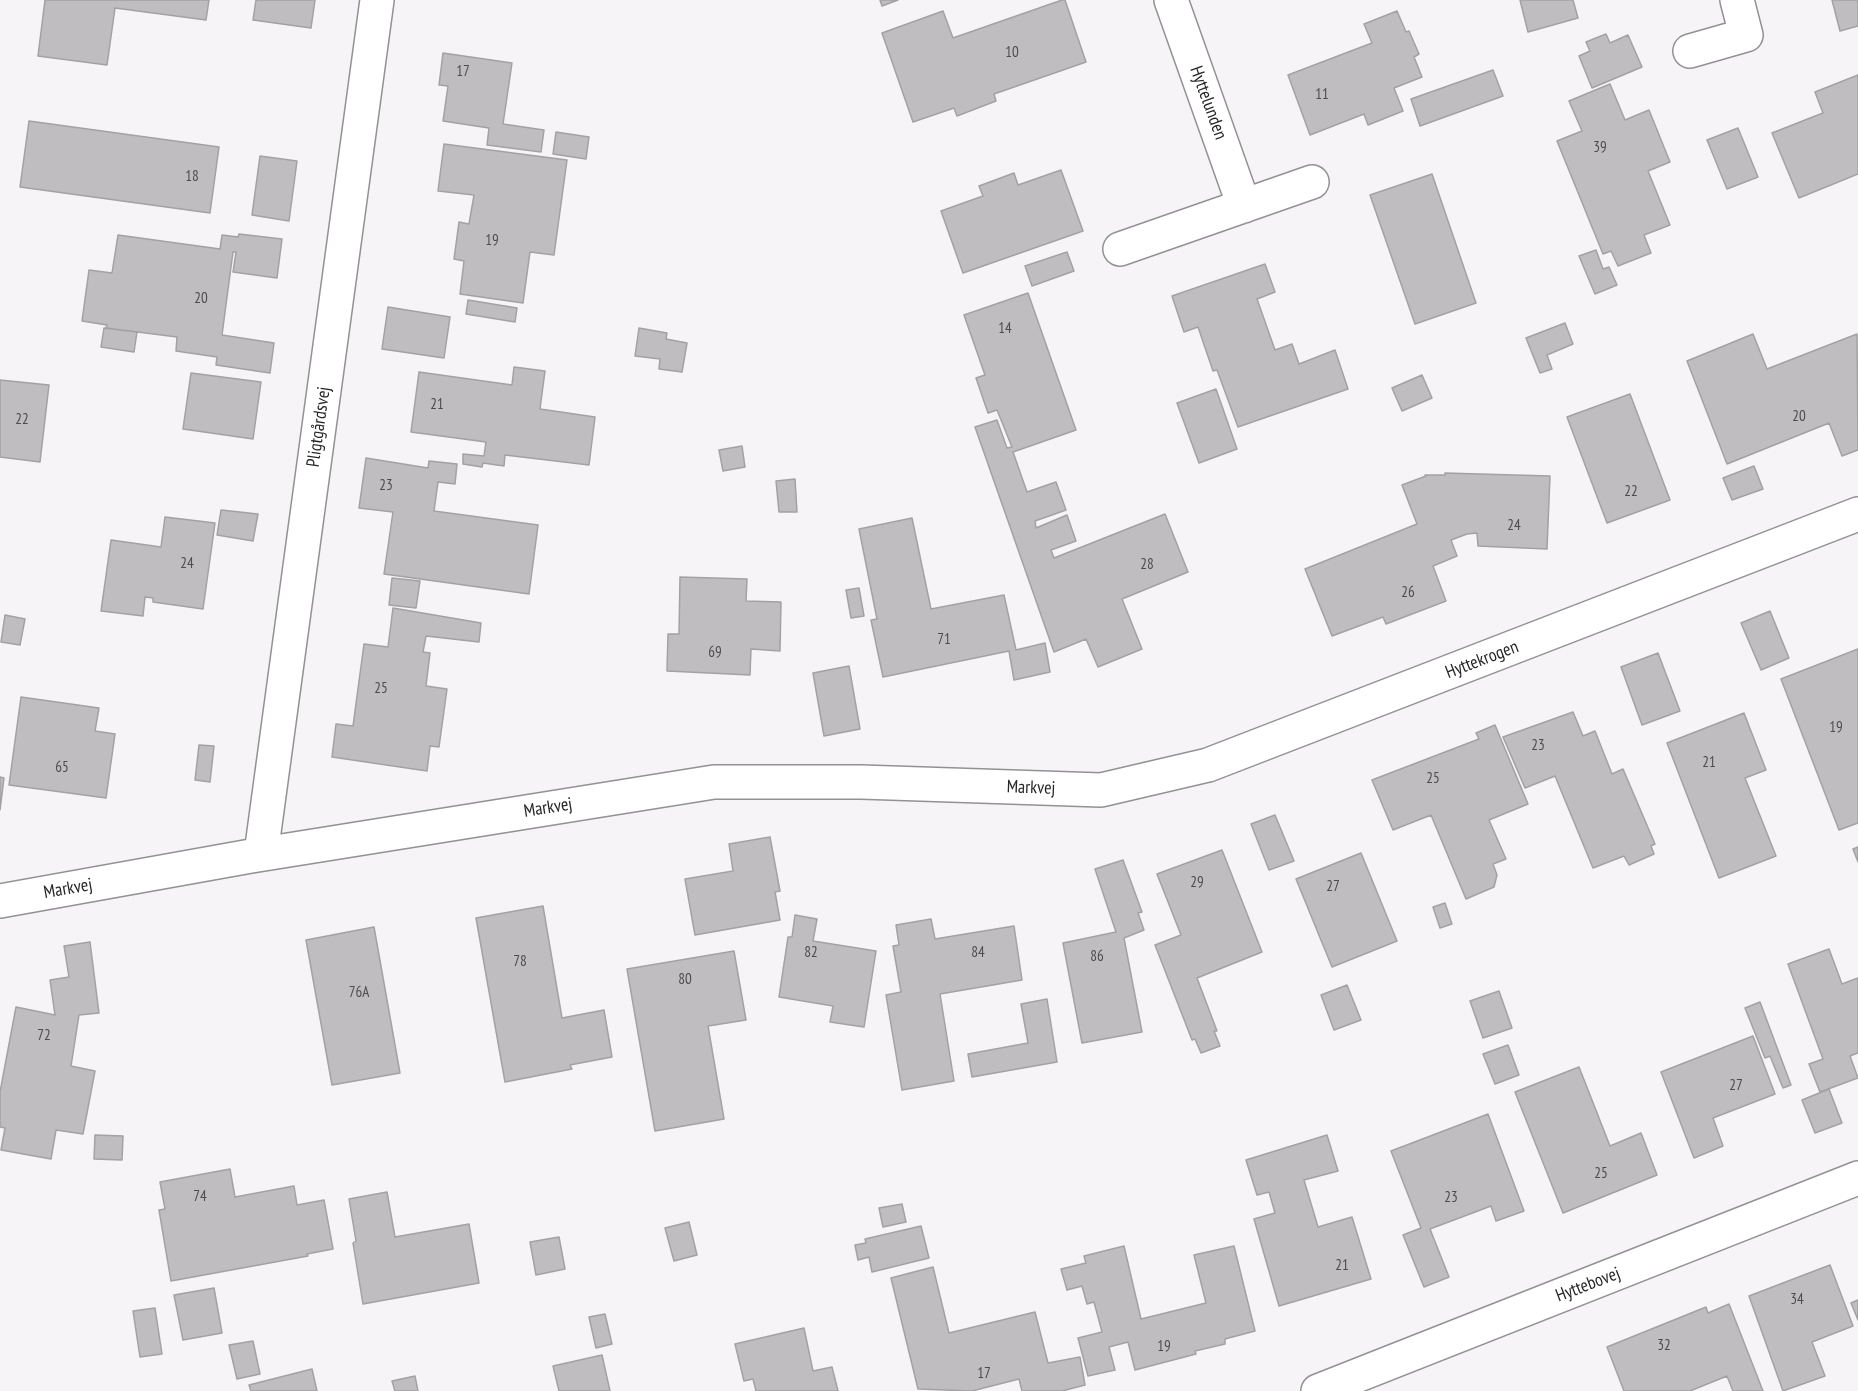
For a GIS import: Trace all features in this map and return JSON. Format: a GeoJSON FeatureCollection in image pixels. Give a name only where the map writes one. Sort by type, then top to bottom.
{"type":"FeatureCollection","features":[{"type":"Feature","properties":{"kind":"street","name":"Pligtgårdsvej"},"geometry":{"type":"LineString","coordinates":[[261,854],[377,0]]}},
{"type":"Feature","properties":{"kind":"street","name":"Hyttelunden"},"geometry":{"type":"LineString","coordinates":[[1172,0],[1244,206]]}},
{"type":"Feature","properties":{"kind":"street"},"geometry":{"type":"LineString","coordinates":[[1690,51],[1746,35],[1737,0]]}},
{"type":"Feature","properties":{"kind":"street"},"geometry":{"type":"LineString","coordinates":[[1120,249],[1312,182]]}},
{"type":"Feature","properties":{"kind":"street","name":"Hyttekrogen"},"geometry":{"type":"LineString","coordinates":[[1101,790],[1208,765],[1858,514]]}},
{"type":"Feature","properties":{"kind":"street","name":"Markvej"},"geometry":{"type":"LineString","coordinates":[[0,902],[261,854],[714,782],[861,782],[1101,790]]}},
{"type":"Feature","properties":{"kind":"street","name":"Hyttebovej"},"geometry":{"type":"LineString","coordinates":[[1318,1391],[1858,1179]]}},
{"type":"Feature","properties":{"kind":"building"},"geometry":{"type":"Polygon","coordinates":[[[45,0],[209,0],[206,20],[115,8],[107,65],[38,56],[45,0]]]}},
{"type":"Feature","properties":{"kind":"building"},"geometry":{"type":"Polygon","coordinates":[[[256,0],[315,0],[311,28],[253,20],[256,0]]]}},
{"type":"Feature","properties":{"kind":"building"},"geometry":{"type":"Polygon","coordinates":[[[880,0],[898,0],[882,6],[880,0]]]}},
{"type":"Feature","properties":{"kind":"building"},"geometry":{"type":"Polygon","coordinates":[[[1065,0],[1086,62],[994,94],[996,101],[957,116],[954,108],[913,122],[882,33],[943,11],[953,38],[1065,0]]]}},
{"type":"Feature","properties":{"kind":"building"},"geometry":{"type":"Polygon","coordinates":[[[1520,0],[1573,0],[1578,18],[1528,32],[1520,0]]]}},
{"type":"Feature","properties":{"kind":"building"},"geometry":{"type":"Polygon","coordinates":[[[1832,0],[1858,0],[1858,26],[1840,31],[1832,0]]]}},
{"type":"Feature","properties":{"kind":"building"},"geometry":{"type":"Polygon","coordinates":[[[1397,11],[1419,54],[1414,57],[1422,77],[1394,88],[1403,111],[1368,125],[1364,114],[1310,135],[1288,75],[1372,43],[1364,24],[1397,11]]]}},
{"type":"Feature","properties":{"kind":"building"},"geometry":{"type":"Polygon","coordinates":[[[1606,34],[1610,43],[1628,35],[1642,67],[1592,88],[1579,56],[1590,51],[1586,42],[1606,34]]]}},
{"type":"Feature","properties":{"kind":"building"},"geometry":{"type":"Polygon","coordinates":[[[443,53],[512,63],[503,124],[544,130],[541,152],[487,145],[489,128],[443,121],[448,86],[439,85],[443,53]]]}},
{"type":"Feature","properties":{"kind":"building"},"geometry":{"type":"Polygon","coordinates":[[[1493,70],[1503,96],[1420,126],[1411,99],[1493,70]]]}},
{"type":"Feature","properties":{"kind":"building"},"geometry":{"type":"Polygon","coordinates":[[[1858,75],[1858,174],[1799,198],[1772,133],[1823,113],[1815,92],[1858,75]]]}},
{"type":"Feature","properties":{"kind":"building"},"geometry":{"type":"Polygon","coordinates":[[[1610,84],[1625,120],[1649,110],[1670,162],[1648,171],[1670,225],[1644,235],[1651,253],[1618,266],[1611,251],[1603,254],[1557,141],[1582,131],[1569,101],[1610,84]]]}},
{"type":"Feature","properties":{"kind":"building"},"geometry":{"type":"Polygon","coordinates":[[[29,121],[219,147],[210,213],[20,187],[29,121]]]}},
{"type":"Feature","properties":{"kind":"building"},"geometry":{"type":"Polygon","coordinates":[[[1738,128],[1758,177],[1727,189],[1707,140],[1738,128]]]}},
{"type":"Feature","properties":{"kind":"building"},"geometry":{"type":"Polygon","coordinates":[[[556,132],[589,137],[586,159],[553,154],[556,132]]]}},
{"type":"Feature","properties":{"kind":"building"},"geometry":{"type":"Polygon","coordinates":[[[444,144],[567,160],[554,255],[530,252],[523,303],[460,294],[464,261],[454,259],[459,222],[469,224],[474,195],[438,191],[444,144]]]}},
{"type":"Feature","properties":{"kind":"building"},"geometry":{"type":"Polygon","coordinates":[[[260,156],[297,161],[289,221],[252,215],[260,156]]]}},
{"type":"Feature","properties":{"kind":"building"},"geometry":{"type":"Polygon","coordinates":[[[1061,170],[1083,231],[963,273],[941,211],[983,196],[979,186],[1014,173],[1018,185],[1061,170]]]}},
{"type":"Feature","properties":{"kind":"building"},"geometry":{"type":"Polygon","coordinates":[[[1432,174],[1476,303],[1415,324],[1370,195],[1432,174]]]}},
{"type":"Feature","properties":{"kind":"building"},"geometry":{"type":"Polygon","coordinates":[[[239,234],[282,239],[277,278],[233,272],[236,252],[233,252],[222,335],[274,343],[270,373],[216,365],[217,357],[176,351],[177,337],[106,328],[107,325],[82,321],[89,270],[112,273],[118,235],[220,249],[222,235],[238,237],[239,234]]]}},
{"type":"Feature","properties":{"kind":"building"},"geometry":{"type":"Polygon","coordinates":[[[1596,250],[1603,269],[1609,267],[1617,285],[1595,294],[1579,256],[1596,250]]]}},
{"type":"Feature","properties":{"kind":"building"},"geometry":{"type":"Polygon","coordinates":[[[1067,252],[1074,271],[1032,286],[1025,266],[1067,252]]]}},
{"type":"Feature","properties":{"kind":"building"},"geometry":{"type":"Polygon","coordinates":[[[1265,264],[1275,292],[1257,299],[1275,350],[1292,344],[1299,364],[1335,350],[1348,389],[1238,427],[1217,370],[1213,371],[1198,327],[1184,332],[1172,296],[1265,264]]]}},
{"type":"Feature","properties":{"kind":"building"},"geometry":{"type":"Polygon","coordinates":[[[1028,293],[1076,430],[1013,452],[1027,492],[1056,482],[1066,510],[1035,521],[1036,528],[1067,515],[1076,541],[1051,550],[1054,558],[1165,514],[1188,572],[1122,599],[1142,649],[1098,667],[1086,639],[1054,652],[975,427],[997,420],[1007,448],[1012,447],[997,410],[988,413],[976,378],[985,375],[964,315],[1028,293]]]}},
{"type":"Feature","properties":{"kind":"building"},"geometry":{"type":"Polygon","coordinates":[[[468,300],[517,308],[515,322],[466,314],[468,300]]]}},
{"type":"Feature","properties":{"kind":"building"},"geometry":{"type":"Polygon","coordinates":[[[388,307],[450,317],[444,358],[382,349],[388,307]]]}},
{"type":"Feature","properties":{"kind":"building"},"geometry":{"type":"Polygon","coordinates":[[[1565,323],[1573,344],[1547,355],[1552,369],[1540,373],[1526,338],[1565,323]]]}},
{"type":"Feature","properties":{"kind":"building"},"geometry":{"type":"Polygon","coordinates":[[[104,328],[137,332],[134,352],[101,347],[104,328]]]}},
{"type":"Feature","properties":{"kind":"building"},"geometry":{"type":"Polygon","coordinates":[[[639,328],[667,333],[666,339],[687,343],[682,372],[659,369],[660,359],[635,356],[639,328]]]}},
{"type":"Feature","properties":{"kind":"building"},"geometry":{"type":"Polygon","coordinates":[[[1753,334],[1767,369],[1857,334],[1858,450],[1842,456],[1829,423],[1727,464],[1687,361],[1753,334]]]}},
{"type":"Feature","properties":{"kind":"building"},"geometry":{"type":"Polygon","coordinates":[[[514,367],[545,371],[540,409],[595,417],[589,465],[505,455],[504,466],[483,463],[482,467],[463,464],[463,454],[484,456],[486,442],[411,432],[419,372],[512,385],[514,367]]]}},
{"type":"Feature","properties":{"kind":"building"},"geometry":{"type":"Polygon","coordinates":[[[191,373],[261,382],[253,439],[183,429],[191,373]]]}},
{"type":"Feature","properties":{"kind":"building"},"geometry":{"type":"Polygon","coordinates":[[[1422,375],[1432,398],[1402,411],[1392,388],[1422,375]]]}},
{"type":"Feature","properties":{"kind":"building"},"geometry":{"type":"Polygon","coordinates":[[[0,380],[49,385],[40,462],[0,457],[0,380]]]}},
{"type":"Feature","properties":{"kind":"building"},"geometry":{"type":"Polygon","coordinates":[[[1216,389],[1237,449],[1199,463],[1177,403],[1216,389]]]}},
{"type":"Feature","properties":{"kind":"building"},"geometry":{"type":"Polygon","coordinates":[[[1630,394],[1670,500],[1607,523],[1567,417],[1630,394]]]}},
{"type":"Feature","properties":{"kind":"building"},"geometry":{"type":"Polygon","coordinates":[[[742,446],[745,467],[723,471],[719,450],[742,446]]]}},
{"type":"Feature","properties":{"kind":"building"},"geometry":{"type":"Polygon","coordinates":[[[366,458],[428,468],[429,461],[457,464],[455,484],[438,482],[434,511],[538,525],[529,594],[384,574],[393,512],[359,508],[366,458]]]}},
{"type":"Feature","properties":{"kind":"building"},"geometry":{"type":"Polygon","coordinates":[[[1754,466],[1763,489],[1732,500],[1723,478],[1754,466]]]}},
{"type":"Feature","properties":{"kind":"building"},"geometry":{"type":"Polygon","coordinates":[[[1445,473],[1550,476],[1547,549],[1478,546],[1477,533],[1451,540],[1457,556],[1433,566],[1446,601],[1386,624],[1383,617],[1332,636],[1305,569],[1417,524],[1402,485],[1425,475],[1445,475],[1445,473]]]}},
{"type":"Feature","properties":{"kind":"building"},"geometry":{"type":"Polygon","coordinates":[[[795,479],[797,512],[779,512],[776,481],[795,479]]]}},
{"type":"Feature","properties":{"kind":"building"},"geometry":{"type":"Polygon","coordinates":[[[221,510],[258,514],[253,541],[217,535],[221,510]]]}},
{"type":"Feature","properties":{"kind":"building"},"geometry":{"type":"Polygon","coordinates":[[[165,517],[215,523],[203,609],[153,602],[153,598],[145,597],[143,616],[101,611],[111,540],[161,547],[165,517]]]}},
{"type":"Feature","properties":{"kind":"building"},"geometry":{"type":"Polygon","coordinates":[[[912,518],[931,609],[1004,595],[1016,650],[1045,643],[1050,672],[1014,680],[1009,651],[883,677],[871,620],[877,619],[859,529],[912,518]]]}},
{"type":"Feature","properties":{"kind":"building"},"geometry":{"type":"Polygon","coordinates":[[[680,577],[747,579],[746,601],[781,602],[780,651],[751,649],[750,675],[667,671],[668,634],[679,634],[680,577]]]}},
{"type":"Feature","properties":{"kind":"building"},"geometry":{"type":"Polygon","coordinates":[[[392,578],[420,581],[416,608],[389,605],[392,578]]]}},
{"type":"Feature","properties":{"kind":"building"},"geometry":{"type":"Polygon","coordinates":[[[859,588],[864,616],[851,618],[846,590],[859,588]]]}},
{"type":"Feature","properties":{"kind":"building"},"geometry":{"type":"Polygon","coordinates":[[[393,608],[481,623],[479,642],[426,636],[423,652],[430,653],[426,686],[447,689],[439,747],[430,746],[427,771],[332,757],[336,724],[353,726],[364,644],[388,647],[393,608]]]}},
{"type":"Feature","properties":{"kind":"building"},"geometry":{"type":"Polygon","coordinates":[[[1770,611],[1789,658],[1761,670],[1741,623],[1770,611]]]}},
{"type":"Feature","properties":{"kind":"building"},"geometry":{"type":"Polygon","coordinates":[[[5,615],[25,619],[20,645],[1,642],[5,615]]]}},
{"type":"Feature","properties":{"kind":"building"},"geometry":{"type":"Polygon","coordinates":[[[1858,649],[1858,823],[1839,830],[1781,679],[1858,649]]]}},
{"type":"Feature","properties":{"kind":"building"},"geometry":{"type":"Polygon","coordinates":[[[1658,653],[1680,711],[1642,725],[1621,667],[1658,653]]]}},
{"type":"Feature","properties":{"kind":"building"},"geometry":{"type":"Polygon","coordinates":[[[849,666],[860,729],[824,736],[813,673],[849,666]]]}},
{"type":"Feature","properties":{"kind":"building"},"geometry":{"type":"Polygon","coordinates":[[[21,697],[99,708],[95,731],[115,734],[106,798],[9,785],[21,697]]]}},
{"type":"Feature","properties":{"kind":"building"},"geometry":{"type":"Polygon","coordinates":[[[1573,712],[1583,736],[1595,731],[1612,774],[1623,769],[1655,844],[1651,846],[1654,854],[1629,865],[1624,856],[1593,868],[1555,776],[1525,788],[1503,737],[1573,712]]]}},
{"type":"Feature","properties":{"kind":"building"},"geometry":{"type":"Polygon","coordinates":[[[1744,713],[1766,770],[1745,778],[1776,856],[1719,878],[1667,743],[1744,713]]]}},
{"type":"Feature","properties":{"kind":"building"},"geometry":{"type":"Polygon","coordinates":[[[1495,725],[1528,804],[1489,820],[1506,859],[1493,864],[1497,875],[1494,887],[1466,899],[1431,815],[1393,830],[1372,780],[1479,739],[1476,733],[1495,725]]]}},
{"type":"Feature","properties":{"kind":"building"},"geometry":{"type":"Polygon","coordinates":[[[199,745],[214,746],[210,782],[195,780],[199,745]]]}},
{"type":"Feature","properties":{"kind":"building"},"geometry":{"type":"Polygon","coordinates":[[[0,777],[4,778],[0,810],[0,777]]]}},
{"type":"Feature","properties":{"kind":"building"},"geometry":{"type":"Polygon","coordinates":[[[1275,815],[1294,861],[1269,870],[1251,824],[1275,815]]]}},
{"type":"Feature","properties":{"kind":"building"},"geometry":{"type":"Polygon","coordinates":[[[770,837],[780,891],[775,892],[780,920],[695,935],[685,879],[733,871],[729,844],[770,837]]]}},
{"type":"Feature","properties":{"kind":"building"},"geometry":{"type":"Polygon","coordinates":[[[1858,847],[1858,862],[1853,849],[1858,847]]]}},
{"type":"Feature","properties":{"kind":"building"},"geometry":{"type":"Polygon","coordinates":[[[1222,850],[1262,952],[1197,978],[1217,1031],[1214,1031],[1220,1046],[1201,1053],[1195,1039],[1192,1040],[1155,945],[1181,935],[1157,874],[1222,850]]]}},
{"type":"Feature","properties":{"kind":"building"},"geometry":{"type":"Polygon","coordinates":[[[1361,853],[1397,941],[1332,967],[1296,879],[1361,853]]]}},
{"type":"Feature","properties":{"kind":"building"},"geometry":{"type":"Polygon","coordinates":[[[1123,860],[1142,912],[1138,913],[1144,930],[1124,938],[1142,1032],[1082,1043],[1063,943],[1116,932],[1095,869],[1123,860]]]}},
{"type":"Feature","properties":{"kind":"building"},"geometry":{"type":"Polygon","coordinates":[[[1445,903],[1452,924],[1440,928],[1433,907],[1445,903]]]}},
{"type":"Feature","properties":{"kind":"building"},"geometry":{"type":"Polygon","coordinates":[[[543,906],[562,1018],[604,1010],[612,1057],[570,1065],[572,1069],[505,1082],[476,918],[543,906]]]}},
{"type":"Feature","properties":{"kind":"building"},"geometry":{"type":"Polygon","coordinates":[[[795,915],[817,919],[813,941],[876,951],[864,1027],[830,1022],[833,1006],[779,997],[788,937],[792,937],[795,915]]]}},
{"type":"Feature","properties":{"kind":"building"},"geometry":{"type":"Polygon","coordinates":[[[931,919],[935,939],[1014,926],[1022,980],[940,994],[954,1081],[902,1090],[886,995],[901,992],[893,946],[899,945],[896,925],[931,919]]]}},
{"type":"Feature","properties":{"kind":"building"},"geometry":{"type":"Polygon","coordinates":[[[374,927],[400,1073],[332,1085],[306,940],[374,927]]]}},
{"type":"Feature","properties":{"kind":"building"},"geometry":{"type":"Polygon","coordinates":[[[90,942],[99,1013],[79,1015],[71,1066],[95,1071],[83,1134],[56,1130],[51,1159],[1,1150],[5,1128],[0,1127],[0,1092],[16,1007],[55,1015],[50,980],[69,977],[64,946],[90,942]]]}},
{"type":"Feature","properties":{"kind":"building"},"geometry":{"type":"Polygon","coordinates":[[[1829,949],[1842,984],[1858,978],[1858,1053],[1850,1056],[1858,1078],[1820,1092],[1809,1064],[1823,1059],[1788,964],[1829,949]]]}},
{"type":"Feature","properties":{"kind":"building"},"geometry":{"type":"Polygon","coordinates":[[[734,951],[746,1020],[708,1026],[724,1119],[655,1131],[627,969],[734,951]]]}},
{"type":"Feature","properties":{"kind":"building"},"geometry":{"type":"Polygon","coordinates":[[[1347,985],[1361,1020],[1334,1030],[1321,995],[1347,985]]]}},
{"type":"Feature","properties":{"kind":"building"},"geometry":{"type":"Polygon","coordinates":[[[1499,991],[1512,1028],[1483,1038],[1470,1001],[1499,991]]]}},
{"type":"Feature","properties":{"kind":"building"},"geometry":{"type":"Polygon","coordinates":[[[1047,999],[1057,1062],[972,1077],[968,1054],[1028,1043],[1021,1004],[1047,999]]]}},
{"type":"Feature","properties":{"kind":"building"},"geometry":{"type":"Polygon","coordinates":[[[1760,1002],[1791,1085],[1783,1088],[1770,1056],[1765,1058],[1745,1008],[1760,1002]]]}},
{"type":"Feature","properties":{"kind":"building"},"geometry":{"type":"Polygon","coordinates":[[[1753,1036],[1775,1094],[1713,1118],[1723,1146],[1694,1158],[1661,1072],[1753,1036]]]}},
{"type":"Feature","properties":{"kind":"building"},"geometry":{"type":"Polygon","coordinates":[[[1508,1045],[1519,1075],[1495,1084],[1483,1054],[1508,1045]]]}},
{"type":"Feature","properties":{"kind":"building"},"geometry":{"type":"Polygon","coordinates":[[[1579,1067],[1610,1146],[1641,1133],[1657,1175],[1563,1213],[1515,1092],[1579,1067]]]}},
{"type":"Feature","properties":{"kind":"building"},"geometry":{"type":"Polygon","coordinates":[[[1829,1089],[1842,1123],[1815,1133],[1802,1100],[1829,1089]]]}},
{"type":"Feature","properties":{"kind":"building"},"geometry":{"type":"Polygon","coordinates":[[[1488,1114],[1524,1211],[1496,1221],[1491,1206],[1430,1229],[1449,1277],[1424,1287],[1403,1235],[1421,1228],[1391,1151],[1488,1114]]]}},
{"type":"Feature","properties":{"kind":"building"},"geometry":{"type":"Polygon","coordinates":[[[95,1135],[123,1136],[122,1160],[94,1159],[95,1135]]]}},
{"type":"Feature","properties":{"kind":"building"},"geometry":{"type":"Polygon","coordinates":[[[1327,1135],[1338,1171],[1304,1180],[1318,1227],[1352,1217],[1371,1279],[1279,1306],[1254,1219],[1275,1213],[1269,1192],[1257,1195],[1246,1160],[1327,1135]]]}},
{"type":"Feature","properties":{"kind":"building"},"geometry":{"type":"Polygon","coordinates":[[[230,1169],[235,1197],[294,1186],[297,1205],[324,1200],[333,1249],[307,1254],[308,1256],[171,1281],[159,1210],[165,1209],[160,1182],[230,1169]]]}},
{"type":"Feature","properties":{"kind":"building"},"geometry":{"type":"Polygon","coordinates":[[[387,1192],[395,1237],[469,1224],[479,1283],[363,1304],[353,1243],[356,1241],[349,1199],[387,1192]]]}},
{"type":"Feature","properties":{"kind":"building"},"geometry":{"type":"Polygon","coordinates":[[[902,1204],[906,1222],[883,1227],[879,1208],[902,1204]]]}},
{"type":"Feature","properties":{"kind":"building"},"geometry":{"type":"Polygon","coordinates":[[[689,1222],[697,1255],[674,1261],[665,1228],[689,1222]]]}},
{"type":"Feature","properties":{"kind":"building"},"geometry":{"type":"Polygon","coordinates":[[[921,1226],[929,1258],[872,1272],[869,1257],[858,1260],[855,1245],[866,1243],[865,1239],[921,1226]]]}},
{"type":"Feature","properties":{"kind":"building"},"geometry":{"type":"Polygon","coordinates":[[[559,1237],[565,1269],[536,1275],[530,1242],[559,1237]]]}},
{"type":"Feature","properties":{"kind":"building"},"geometry":{"type":"Polygon","coordinates":[[[1124,1246],[1141,1319],[1206,1303],[1194,1255],[1234,1246],[1255,1331],[1225,1339],[1225,1344],[1195,1351],[1196,1354],[1135,1370],[1128,1342],[1109,1347],[1115,1370],[1088,1376],[1078,1338],[1102,1332],[1094,1302],[1087,1304],[1082,1286],[1067,1290],[1061,1269],[1086,1263],[1084,1256],[1124,1246]]]}},
{"type":"Feature","properties":{"kind":"building"},"geometry":{"type":"Polygon","coordinates":[[[1830,1265],[1853,1326],[1812,1342],[1825,1376],[1783,1391],[1749,1296],[1830,1265]]]}},
{"type":"Feature","properties":{"kind":"building"},"geometry":{"type":"Polygon","coordinates":[[[933,1267],[949,1333],[1035,1312],[1048,1363],[1080,1357],[1085,1385],[1062,1391],[1022,1391],[1019,1379],[972,1391],[918,1389],[891,1278],[933,1267]]]}},
{"type":"Feature","properties":{"kind":"building"},"geometry":{"type":"Polygon","coordinates":[[[214,1288],[222,1333],[183,1340],[174,1295],[214,1288]]]}},
{"type":"Feature","properties":{"kind":"building"},"geometry":{"type":"Polygon","coordinates":[[[1858,1300],[1858,1320],[1851,1303],[1858,1300]]]}},
{"type":"Feature","properties":{"kind":"building"},"geometry":{"type":"Polygon","coordinates":[[[1729,1304],[1763,1391],[1733,1391],[1727,1376],[1690,1391],[1624,1391],[1607,1347],[1706,1307],[1708,1313],[1729,1304]]]}},
{"type":"Feature","properties":{"kind":"building"},"geometry":{"type":"Polygon","coordinates":[[[155,1308],[162,1354],[140,1357],[133,1311],[155,1308]]]}},
{"type":"Feature","properties":{"kind":"building"},"geometry":{"type":"Polygon","coordinates":[[[605,1314],[612,1344],[596,1348],[589,1317],[605,1314]]]}},
{"type":"Feature","properties":{"kind":"building"},"geometry":{"type":"Polygon","coordinates":[[[804,1328],[813,1371],[832,1367],[838,1391],[756,1391],[753,1379],[744,1381],[735,1344],[804,1328]]]}},
{"type":"Feature","properties":{"kind":"building"},"geometry":{"type":"Polygon","coordinates":[[[253,1341],[260,1374],[237,1379],[229,1345],[253,1341]]]}},
{"type":"Feature","properties":{"kind":"building"},"geometry":{"type":"Polygon","coordinates":[[[602,1355],[610,1391],[559,1391],[553,1366],[602,1355]]]}},
{"type":"Feature","properties":{"kind":"building"},"geometry":{"type":"Polygon","coordinates":[[[312,1369],[317,1391],[251,1391],[249,1385],[312,1369]]]}},
{"type":"Feature","properties":{"kind":"building"},"geometry":{"type":"Polygon","coordinates":[[[415,1376],[418,1391],[395,1391],[392,1381],[415,1376]]]}}]}
